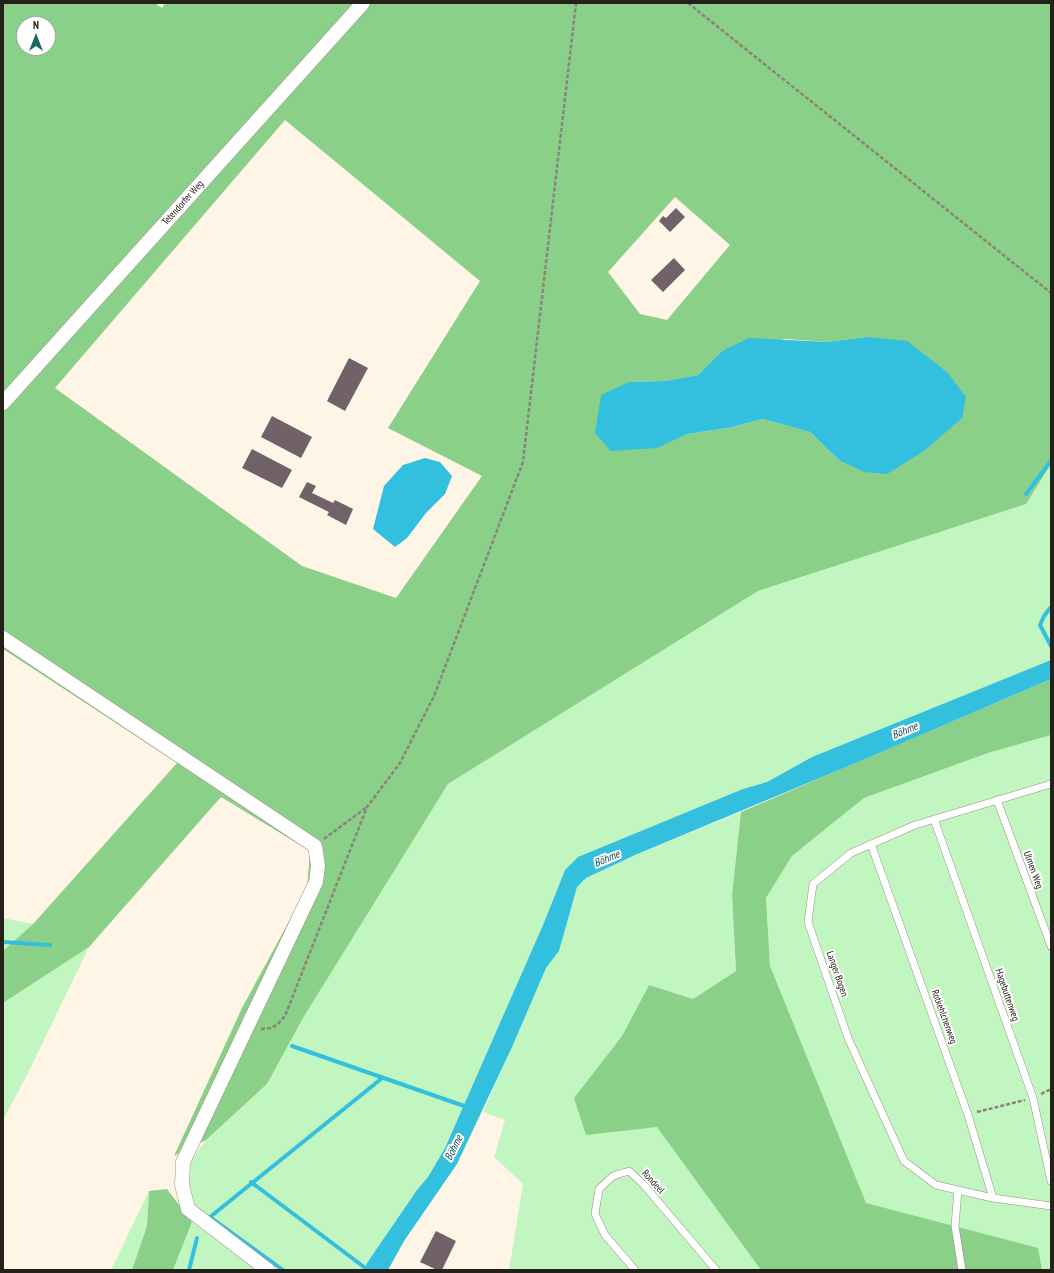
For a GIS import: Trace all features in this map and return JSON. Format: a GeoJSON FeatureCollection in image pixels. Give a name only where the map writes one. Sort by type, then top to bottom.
{"type":"FeatureCollection","features":[{"type":"Feature","properties":{"kind":"street","name":"Tetendorfer Weg"},"geometry":{"type":"LineString","coordinates":[[3,403],[364,3]]}},
{"type":"Feature","properties":{"kind":"street"},"geometry":{"type":"LineString","coordinates":[[3,638],[315,846],[318,864],[316,882],[183,1162],[182,1185],[188,1209],[268,1270]]}},
{"type":"Feature","properties":{"kind":"lane","name":"Langer Bogen"},"geometry":{"type":"LineString","coordinates":[[1051,784],[915,825],[851,853],[813,884],[808,922],[848,1038],[904,1161],[936,1186],[993,1198],[1051,1206]]}},
{"type":"Feature","properties":{"kind":"lane","name":"Ulmen Weg"},"geometry":{"type":"LineString","coordinates":[[997,800],[1051,946]]}},
{"type":"Feature","properties":{"kind":"lane","name":"Hagebuttenweg"},"geometry":{"type":"LineString","coordinates":[[934,819],[1033,1098],[1051,1181]]}},
{"type":"Feature","properties":{"kind":"lane","name":"Rotkehlchenweg"},"geometry":{"type":"LineString","coordinates":[[872,844],[968,1115],[993,1198]]}},
{"type":"Feature","properties":{"kind":"lane","name":"Rondeel"},"geometry":{"type":"LineString","coordinates":[[635,1270],[606,1235],[595,1214],[599,1189],[613,1176],[629,1171],[644,1185],[716,1270]]}},
{"type":"Feature","properties":{"kind":"lane"},"geometry":{"type":"LineString","coordinates":[[958,1190],[955,1226],[962,1270]]}},
{"type":"Feature","properties":{"kind":"path"},"geometry":{"type":"LineString","coordinates":[[250,1022],[261,1029],[270,1028],[277,1025],[285,1016],[367,807],[400,763],[434,696],[523,462],[576,3]]}},
{"type":"Feature","properties":{"kind":"path"},"geometry":{"type":"LineString","coordinates":[[688,3],[1051,293]]}},
{"type":"Feature","properties":{"kind":"path"},"geometry":{"type":"LineString","coordinates":[[315,846],[367,807]]}},
{"type":"Feature","properties":{"kind":"path"},"geometry":{"type":"LineString","coordinates":[[968,1115],[1033,1098],[1051,1089]]}},
{"type":"Feature","properties":{"kind":"green space"},"geometry":{"type":"Polygon","coordinates":[[[3,3],[155,3],[162,8],[165,3],[1051,3],[1051,464],[1026,504],[758,591],[448,784],[303,1018],[267,1084],[206,1140],[174,1156],[242,1008],[307,888],[310,851],[221,797],[89,947],[3,1003],[3,951],[33,924],[177,763],[3,649],[3,3]],[[285,120],[55,388],[302,566],[396,598],[482,476],[388,428],[480,281],[285,120]],[[675,197],[608,272],[640,314],[667,320],[730,245],[675,197]],[[867,337],[827,342],[785,339],[722,351],[698,375],[665,381],[629,382],[687,434],[728,428],[763,419],[810,432],[839,460],[867,337]]]}},
{"type":"Feature","properties":{"kind":"green space"},"geometry":{"type":"Polygon","coordinates":[[[1051,464],[1051,660],[812,757],[767,782],[743,789],[565,870],[543,925],[445,1148],[428,1177],[417,1190],[367,1263],[364,1270],[279,1270],[195,1206],[189,1185],[190,1162],[206,1140],[267,1084],[303,1018],[448,784],[758,591],[1026,504],[1051,464]]]}},
{"type":"Feature","properties":{"kind":"green space"},"geometry":{"type":"Polygon","coordinates":[[[1051,679],[1051,735],[988,753],[864,798],[792,856],[766,898],[770,966],[866,1203],[1038,1248],[1042,1270],[761,1270],[657,1127],[586,1135],[574,1098],[622,1036],[649,985],[693,999],[736,971],[732,895],[741,812],[1051,679]]]}},
{"type":"Feature","properties":{"kind":"green space"},"geometry":{"type":"Polygon","coordinates":[[[1051,735],[1051,1270],[509,1270],[523,1184],[494,1157],[505,1120],[483,1112],[546,968],[559,951],[577,887],[586,878],[635,855],[741,812],[732,895],[736,971],[693,999],[649,985],[622,1036],[574,1098],[770,966],[766,898],[792,856],[864,798],[988,753],[1051,735]]]}},
{"type":"Feature","properties":{"kind":"green space"},"geometry":{"type":"Polygon","coordinates":[[[3,918],[33,924],[3,951],[3,918]]]}},
{"type":"Feature","properties":{"kind":"green space"},"geometry":{"type":"Polygon","coordinates":[[[89,947],[27,1075],[3,1120],[3,1003],[89,947]]]}},
{"type":"Feature","properties":{"kind":"green space"},"geometry":{"type":"Polygon","coordinates":[[[167,1189],[192,1222],[173,1270],[132,1270],[147,1226],[149,1191],[167,1189]]]}},
{"type":"Feature","properties":{"kind":"green space"},"geometry":{"type":"Polygon","coordinates":[[[149,1191],[147,1226],[132,1270],[111,1270],[149,1191]]]}},
{"type":"Feature","properties":{"kind":"green space"},"geometry":{"type":"Polygon","coordinates":[[[192,1222],[256,1270],[173,1270],[192,1222]]]}},
{"type":"Feature","properties":{"kind":"water"},"geometry":{"type":"Polygon","coordinates":[[[867,337],[907,341],[947,372],[966,397],[962,418],[924,451],[887,474],[864,472],[839,460],[810,432],[763,419],[728,428],[687,434],[657,448],[611,451],[595,433],[601,395],[629,382],[665,381],[698,375],[722,351],[749,338],[827,342],[867,337]]]}},
{"type":"Feature","properties":{"kind":"water"},"geometry":{"type":"Polygon","coordinates":[[[425,458],[440,462],[452,476],[445,494],[426,513],[407,538],[395,547],[373,529],[384,486],[403,465],[425,458]]]}},
{"type":"Feature","properties":{"kind":"water","name":"Böhme"},"geometry":{"type":"Polygon","coordinates":[[[1051,660],[1051,679],[851,765],[635,855],[586,878],[577,887],[559,951],[546,968],[512,1047],[457,1164],[404,1241],[388,1270],[364,1270],[367,1263],[417,1190],[428,1177],[445,1148],[543,925],[565,870],[578,857],[743,789],[767,782],[812,757],[1051,660]]]}},
{"type":"Feature","properties":{"kind":"building"},"geometry":{"type":"Polygon","coordinates":[[[676,208],[685,217],[670,232],[659,221],[663,216],[666,218],[676,208]]]}},
{"type":"Feature","properties":{"kind":"building"},"geometry":{"type":"Polygon","coordinates":[[[674,258],[685,270],[663,292],[651,280],[674,258]]]}},
{"type":"Feature","properties":{"kind":"building"},"geometry":{"type":"Polygon","coordinates":[[[349,358],[368,368],[345,411],[327,401],[349,358]]]}},
{"type":"Feature","properties":{"kind":"building"},"geometry":{"type":"Polygon","coordinates":[[[272,416],[312,437],[301,458],[261,437],[272,416]]]}},
{"type":"Feature","properties":{"kind":"building"},"geometry":{"type":"Polygon","coordinates":[[[252,449],[292,470],[282,488],[242,468],[252,449]]]}},
{"type":"Feature","properties":{"kind":"building"},"geometry":{"type":"Polygon","coordinates":[[[307,482],[316,486],[312,493],[333,503],[335,500],[353,509],[346,525],[327,515],[329,512],[299,497],[307,482]]]}},
{"type":"Feature","properties":{"kind":"building"},"geometry":{"type":"Polygon","coordinates":[[[436,1231],[456,1241],[442,1270],[437,1270],[420,1262],[436,1231]]]}},
{"type":"Feature","properties":{"kind":"waterway"},"geometry":{"type":"LineString","coordinates":[[1026,494],[1051,461]]}},
{"type":"Feature","properties":{"kind":"waterway"},"geometry":{"type":"LineString","coordinates":[[1051,607],[1044,616],[1040,625],[1051,646]]}},
{"type":"Feature","properties":{"kind":"waterway"},"geometry":{"type":"LineString","coordinates":[[3,942],[50,945]]}},
{"type":"Feature","properties":{"kind":"waterway"},"geometry":{"type":"LineString","coordinates":[[292,1046],[467,1107]]}},
{"type":"Feature","properties":{"kind":"waterway"},"geometry":{"type":"LineString","coordinates":[[283,1270],[210,1217],[381,1079]]}},
{"type":"Feature","properties":{"kind":"waterway"},"geometry":{"type":"LineString","coordinates":[[251,1182],[368,1270]]}},
{"type":"Feature","properties":{"kind":"waterway"},"geometry":{"type":"LineString","coordinates":[[189,1270],[197,1238]]}}]}
